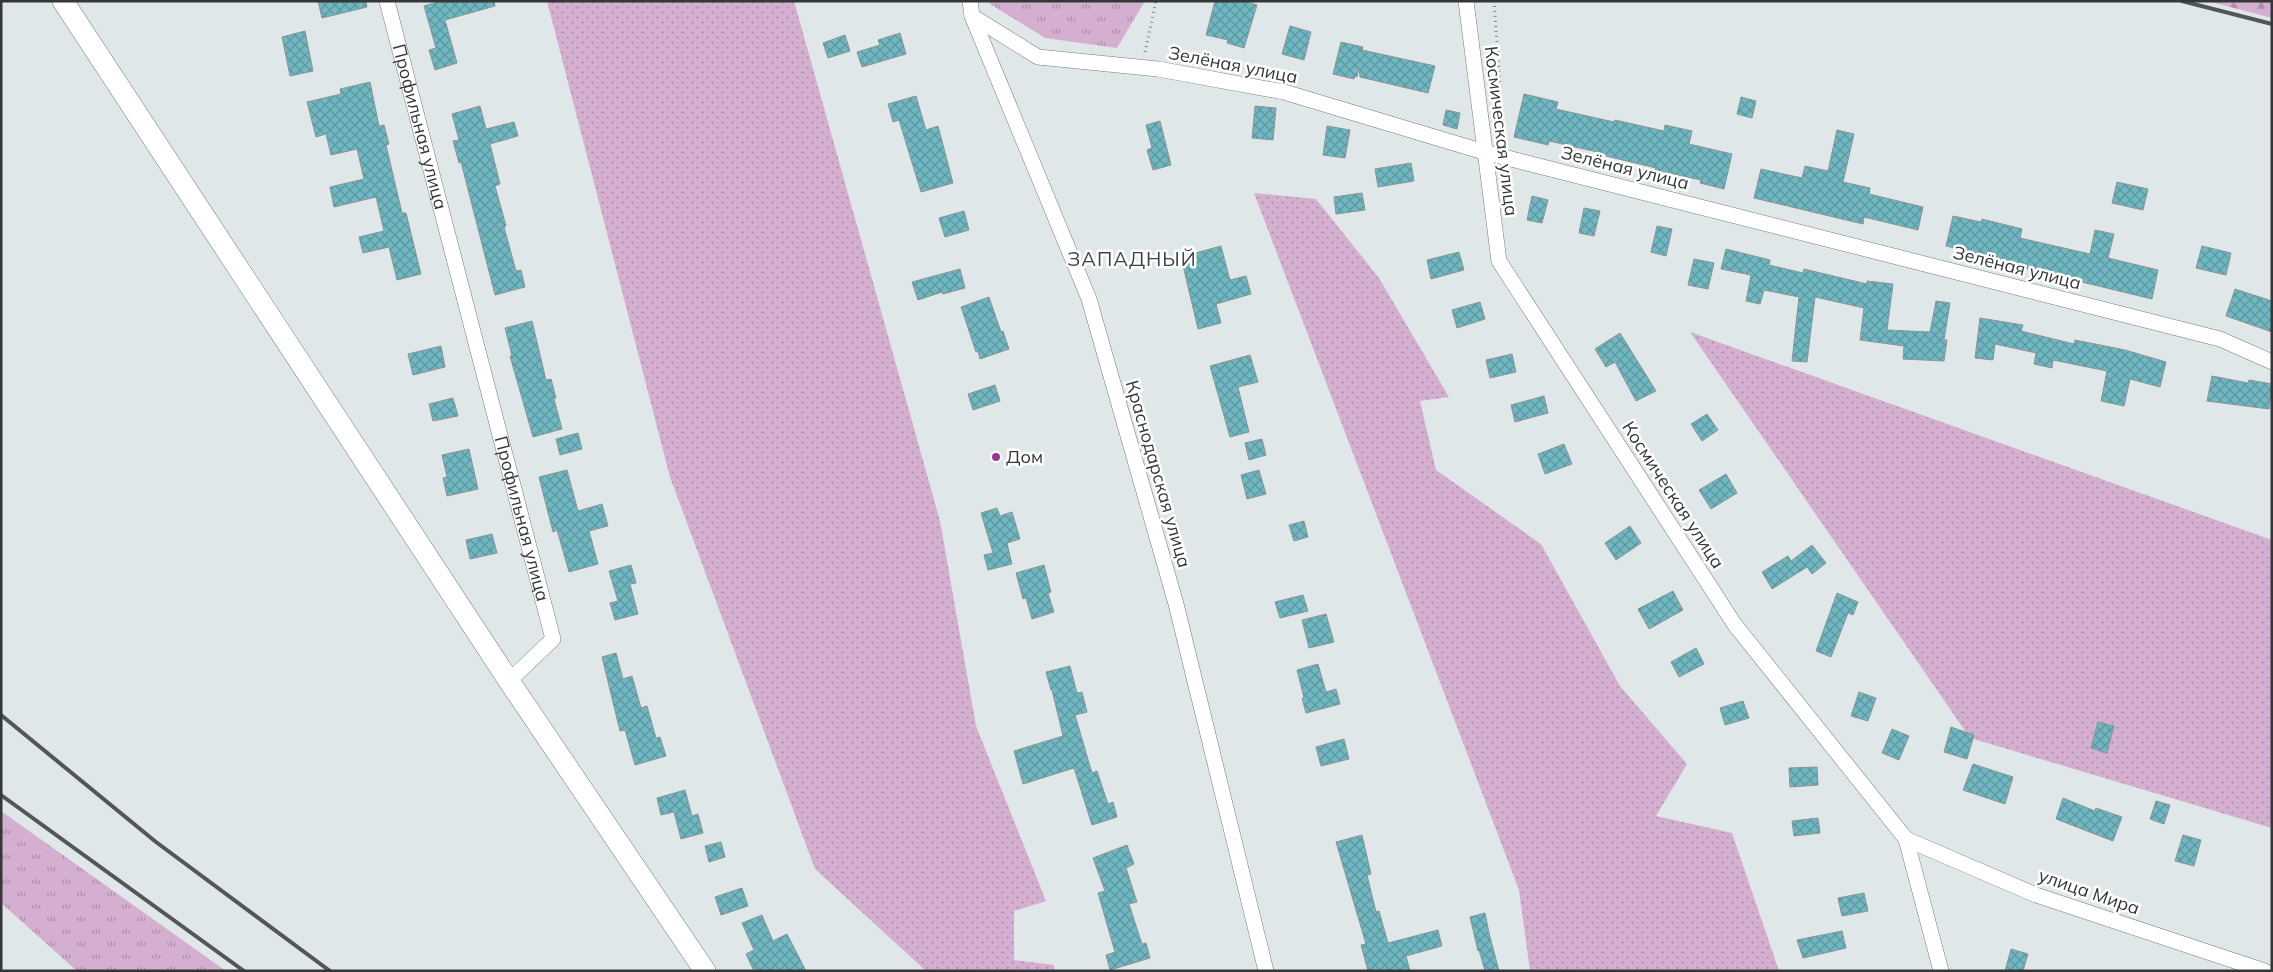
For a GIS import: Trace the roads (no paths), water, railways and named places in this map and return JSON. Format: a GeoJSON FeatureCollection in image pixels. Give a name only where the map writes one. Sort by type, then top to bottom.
{"type":"FeatureCollection","features":[{"type":"Feature","properties":{"kind":"main road"},"geometry":{"type":"LineString","coordinates":[[63,1],[509,681],[705,971]]}},
{"type":"Feature","properties":{"kind":"street","name":"Профильная улица"},"geometry":{"type":"LineString","coordinates":[[387,1],[553,639],[509,681]]}},
{"type":"Feature","properties":{"kind":"street","name":"Космическая улица"},"geometry":{"type":"LineString","coordinates":[[1466,1],[1499,261],[1735,625],[1906,839],[1941,971]]}},
{"type":"Feature","properties":{"kind":"street","name":"Зелёная улица"},"geometry":{"type":"LineString","coordinates":[[971,8],[1038,57],[1141,67],[1284,92],[1484,152],[2220,339],[2272,362]]}},
{"type":"Feature","properties":{"kind":"street","name":"Краснодарская улица"},"geometry":{"type":"LineString","coordinates":[[971,8],[1089,299],[1176,604],[1266,971]]}},
{"type":"Feature","properties":{"kind":"street","name":"улица Мира"},"geometry":{"type":"LineString","coordinates":[[1906,839],[2036,895],[2265,971]]}},
{"type":"Feature","properties":{"kind":"railway"},"geometry":{"type":"LineString","coordinates":[[2182,1],[2272,24]]}},
{"type":"Feature","properties":{"kind":"railway"},"geometry":{"type":"LineString","coordinates":[[1,715],[156,842],[330,971]]}},
{"type":"Feature","properties":{"kind":"railway"},"geometry":{"type":"LineString","coordinates":[[1,795],[244,971]]}},
{"type":"Feature","properties":{"kind":"place","name":"Дом"},"geometry":{"type":"Point","coordinates":[996,457]}},
{"type":"Feature","properties":{"kind":"district","name":"ЗАПАДНЫЙ"},"geometry":{"type":"Point","coordinates":[1132,259]}}]}
